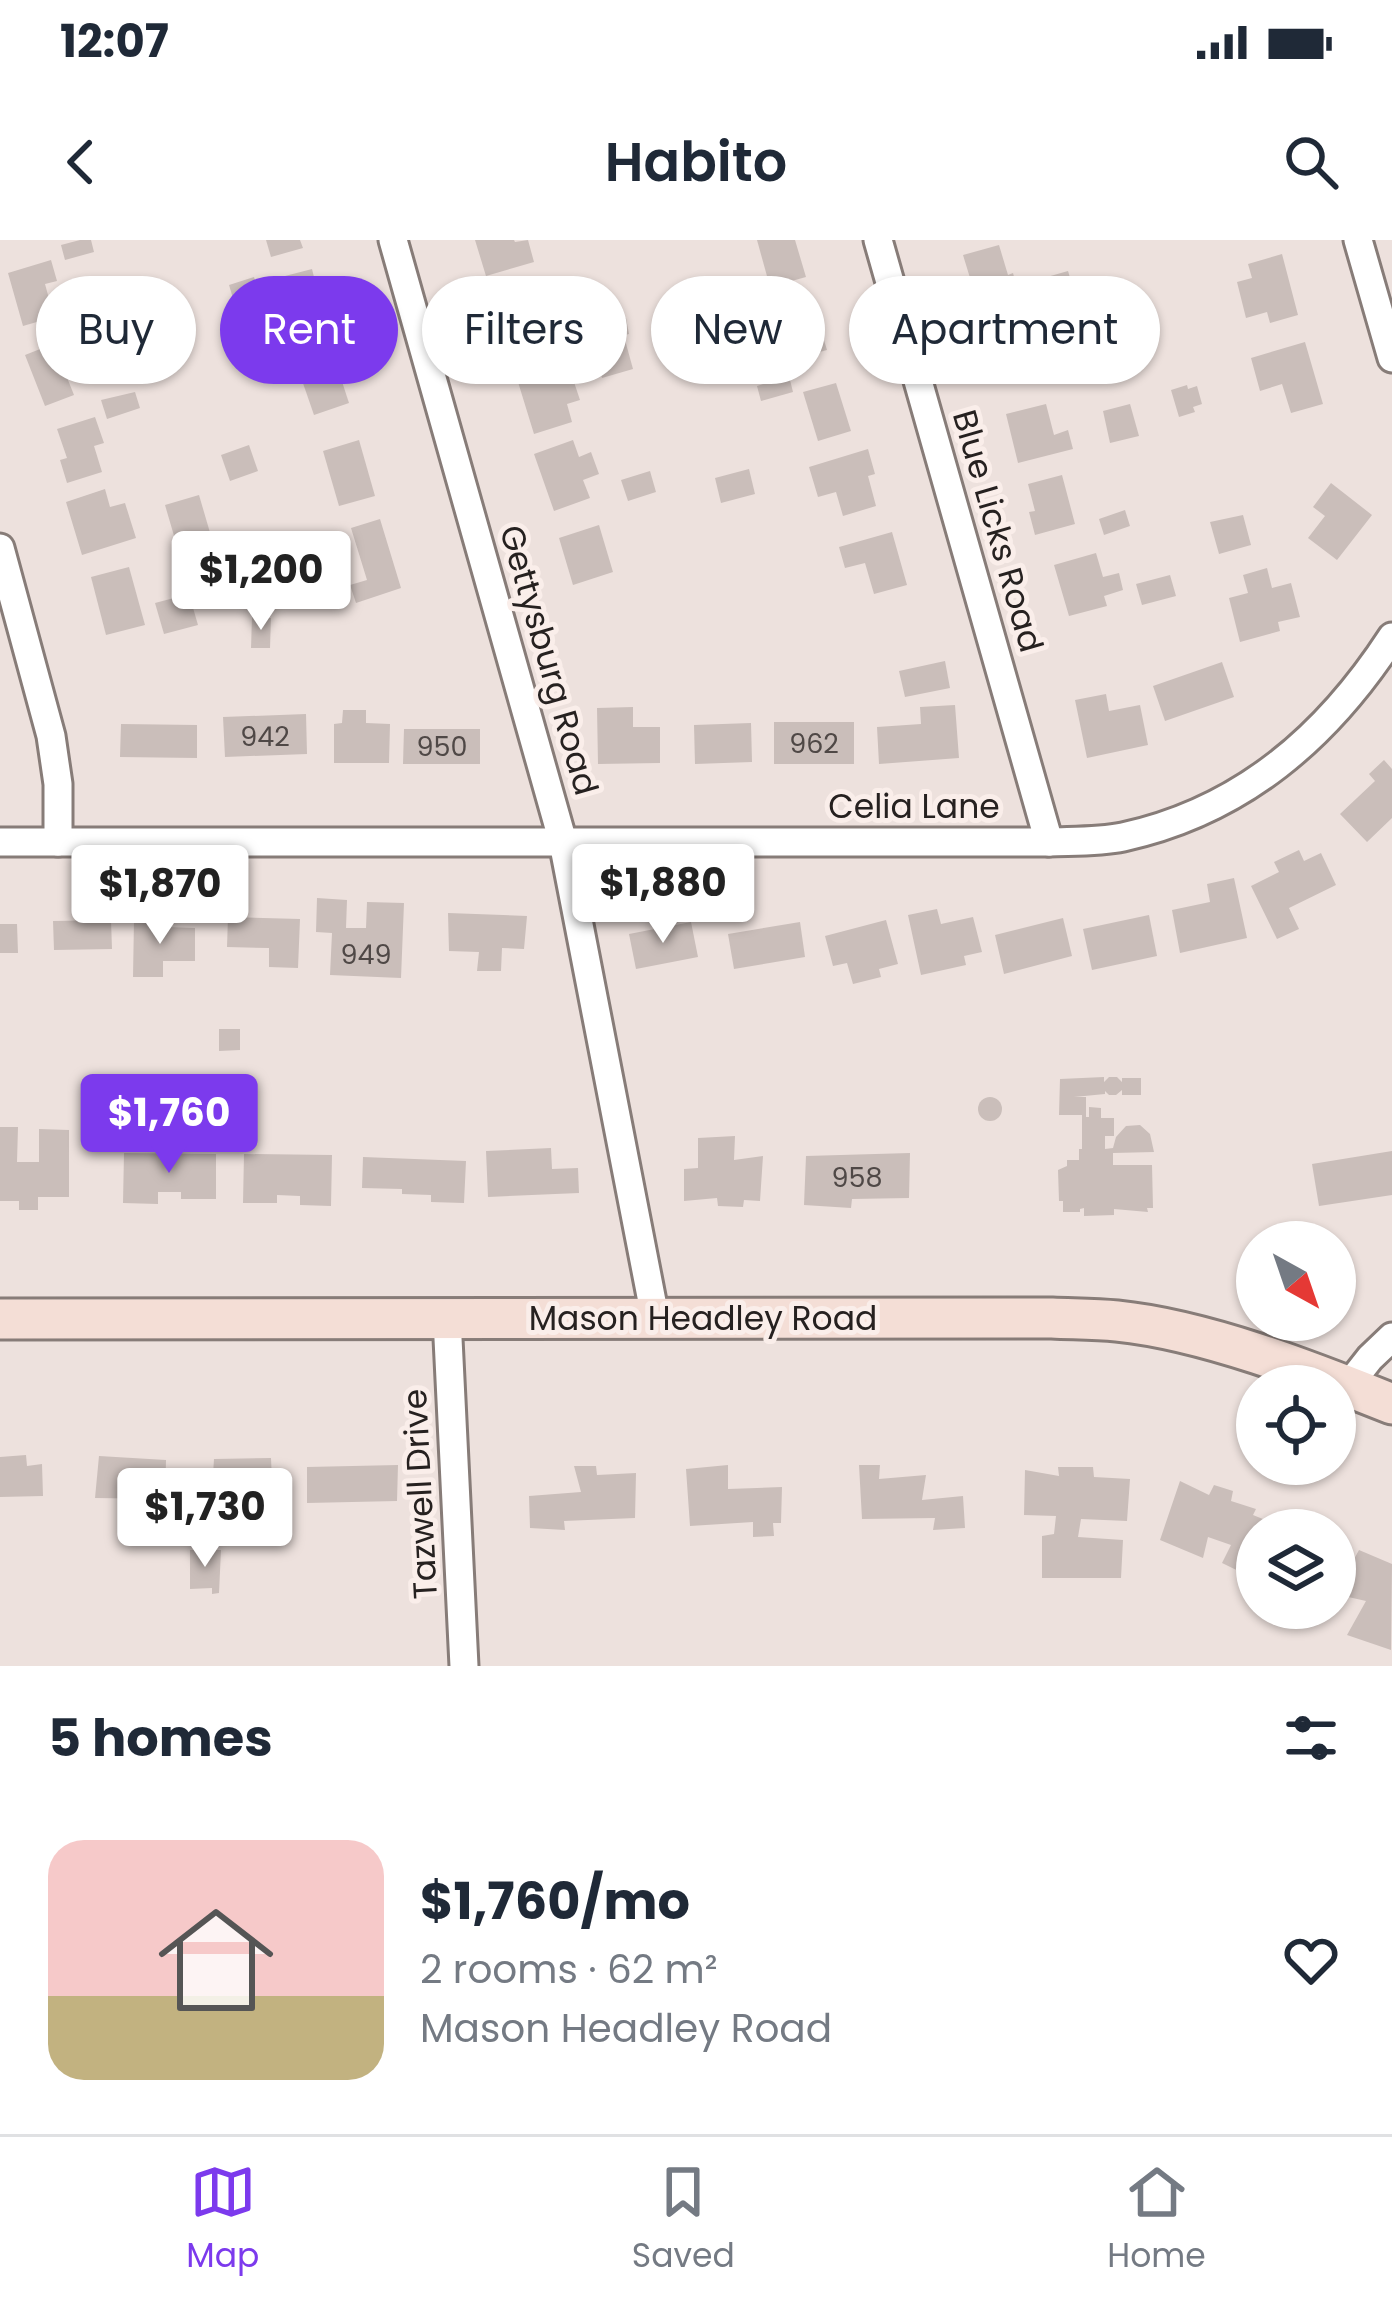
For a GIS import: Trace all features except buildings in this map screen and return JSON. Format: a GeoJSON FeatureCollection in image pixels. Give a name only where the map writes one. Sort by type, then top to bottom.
{"type":"FeatureCollection","features":[{"type":"Feature","properties":{"kind":"main road","name":"Mason Headley Road"},"geometry":{"type":"LineString","coordinates":[[0,1319],[1052,1318],[1117,1321],[1201,1337],[1285,1365]]}},
{"type":"Feature","properties":{"kind":"main road","name":"Mason Headley Road"},"geometry":{"type":"LineString","coordinates":[[1356,1389],[1392,1404]]}},
{"type":"Feature","properties":{"kind":"street","name":"Gettysburg Road"},"geometry":{"type":"LineString","coordinates":[[393,240],[563,842],[655,1317]]}},
{"type":"Feature","properties":{"kind":"street","name":"Blue Licks Road"},"geometry":{"type":"LineString","coordinates":[[878,240],[1049,842]]}},
{"type":"Feature","properties":{"kind":"street"},"geometry":{"type":"LineString","coordinates":[[1358,240],[1392,358]]}},
{"type":"Feature","properties":{"kind":"street"},"geometry":{"type":"LineString","coordinates":[[0,548],[51,736],[58,784],[58,842]]}},
{"type":"Feature","properties":{"kind":"street","name":"Celia Lane"},"geometry":{"type":"LineString","coordinates":[[0,842],[1049,842],[1118,838],[1199,814],[1238,795],[1292,754],[1340,708],[1392,637]]}},
{"type":"Feature","properties":{"kind":"street","name":"Tazwell Drive"},"geometry":{"type":"LineString","coordinates":[[447,1318],[464,1666]]}},
{"type":"Feature","properties":{"kind":"street"},"geometry":{"type":"LineString","coordinates":[[1356,1376],[1392,1337]]}}]}
